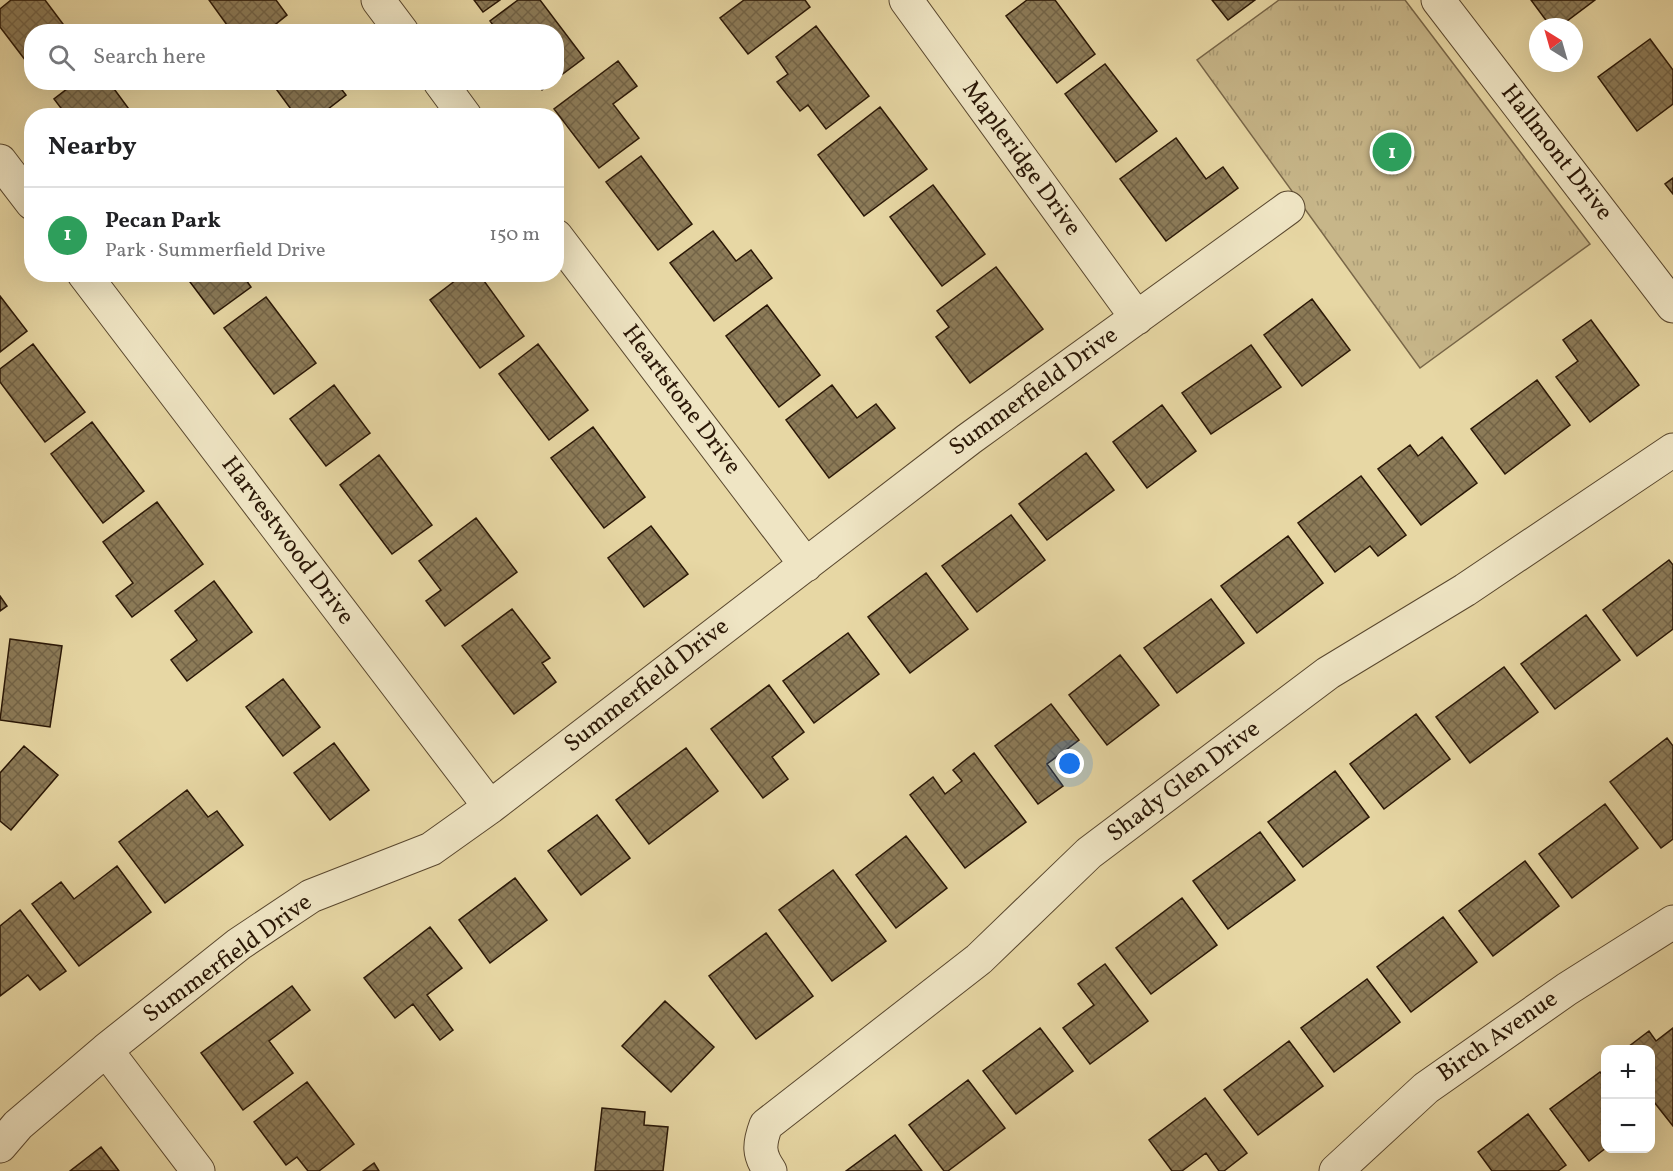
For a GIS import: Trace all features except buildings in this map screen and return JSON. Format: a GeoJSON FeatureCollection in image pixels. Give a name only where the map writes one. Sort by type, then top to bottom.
{"type":"FeatureCollection","features":[{"type":"Feature","properties":{"kind":"street"},"geometry":{"type":"LineString","coordinates":[[378,0],[396,24]]}},
{"type":"Feature","properties":{"kind":"street","name":"Mapleridge Drive"},"geometry":{"type":"LineString","coordinates":[[906,0],[1137,318]]}},
{"type":"Feature","properties":{"kind":"street","name":"Hallmont Drive"},"geometry":{"type":"LineString","coordinates":[[1438,0],[1673,306]]}},
{"type":"Feature","properties":{"kind":"street"},"geometry":{"type":"LineString","coordinates":[[446,90],[459,108]]}},
{"type":"Feature","properties":{"kind":"street"},"geometry":{"type":"LineString","coordinates":[[0,161],[24,192]]}},
{"type":"Feature","properties":{"kind":"street","name":"Summerfield Drive"},"geometry":{"type":"LineString","coordinates":[[0,1146],[18,1125],[106,1050],[239,944],[311,896],[431,849],[490,807],[969,440],[1288,208]]}},
{"type":"Feature","properties":{"kind":"street","name":"Heartstone Drive"},"geometry":{"type":"LineString","coordinates":[[564,247],[806,565]]}},
{"type":"Feature","properties":{"kind":"street","name":"Harvestwood Drive"},"geometry":{"type":"LineString","coordinates":[[90,282],[490,807]]}},
{"type":"Feature","properties":{"kind":"street","name":"Shady Glen Drive"},"geometry":{"type":"LineString","coordinates":[[770,1171],[762,1160],[758,1146],[766,1125],[979,959],[1089,853],[1328,673],[1465,590],[1673,450]]}},
{"type":"Feature","properties":{"kind":"street","name":"Birch Avenue"},"geometry":{"type":"LineString","coordinates":[[1336,1171],[1426,1088],[1567,989],[1673,922]]}},
{"type":"Feature","properties":{"kind":"street"},"geometry":{"type":"LineString","coordinates":[[106,1050],[198,1171]]}},
{"type":"Feature","properties":{"kind":"green space"},"geometry":{"type":"Polygon","coordinates":[[[1279,0],[1405,0],[1590,244],[1420,368],[1197,60],[1279,0]]]}},
{"type":"Feature","properties":{"kind":"place","name":"Pecan Park"},"geometry":{"type":"Point","coordinates":[1392,152]}}]}
